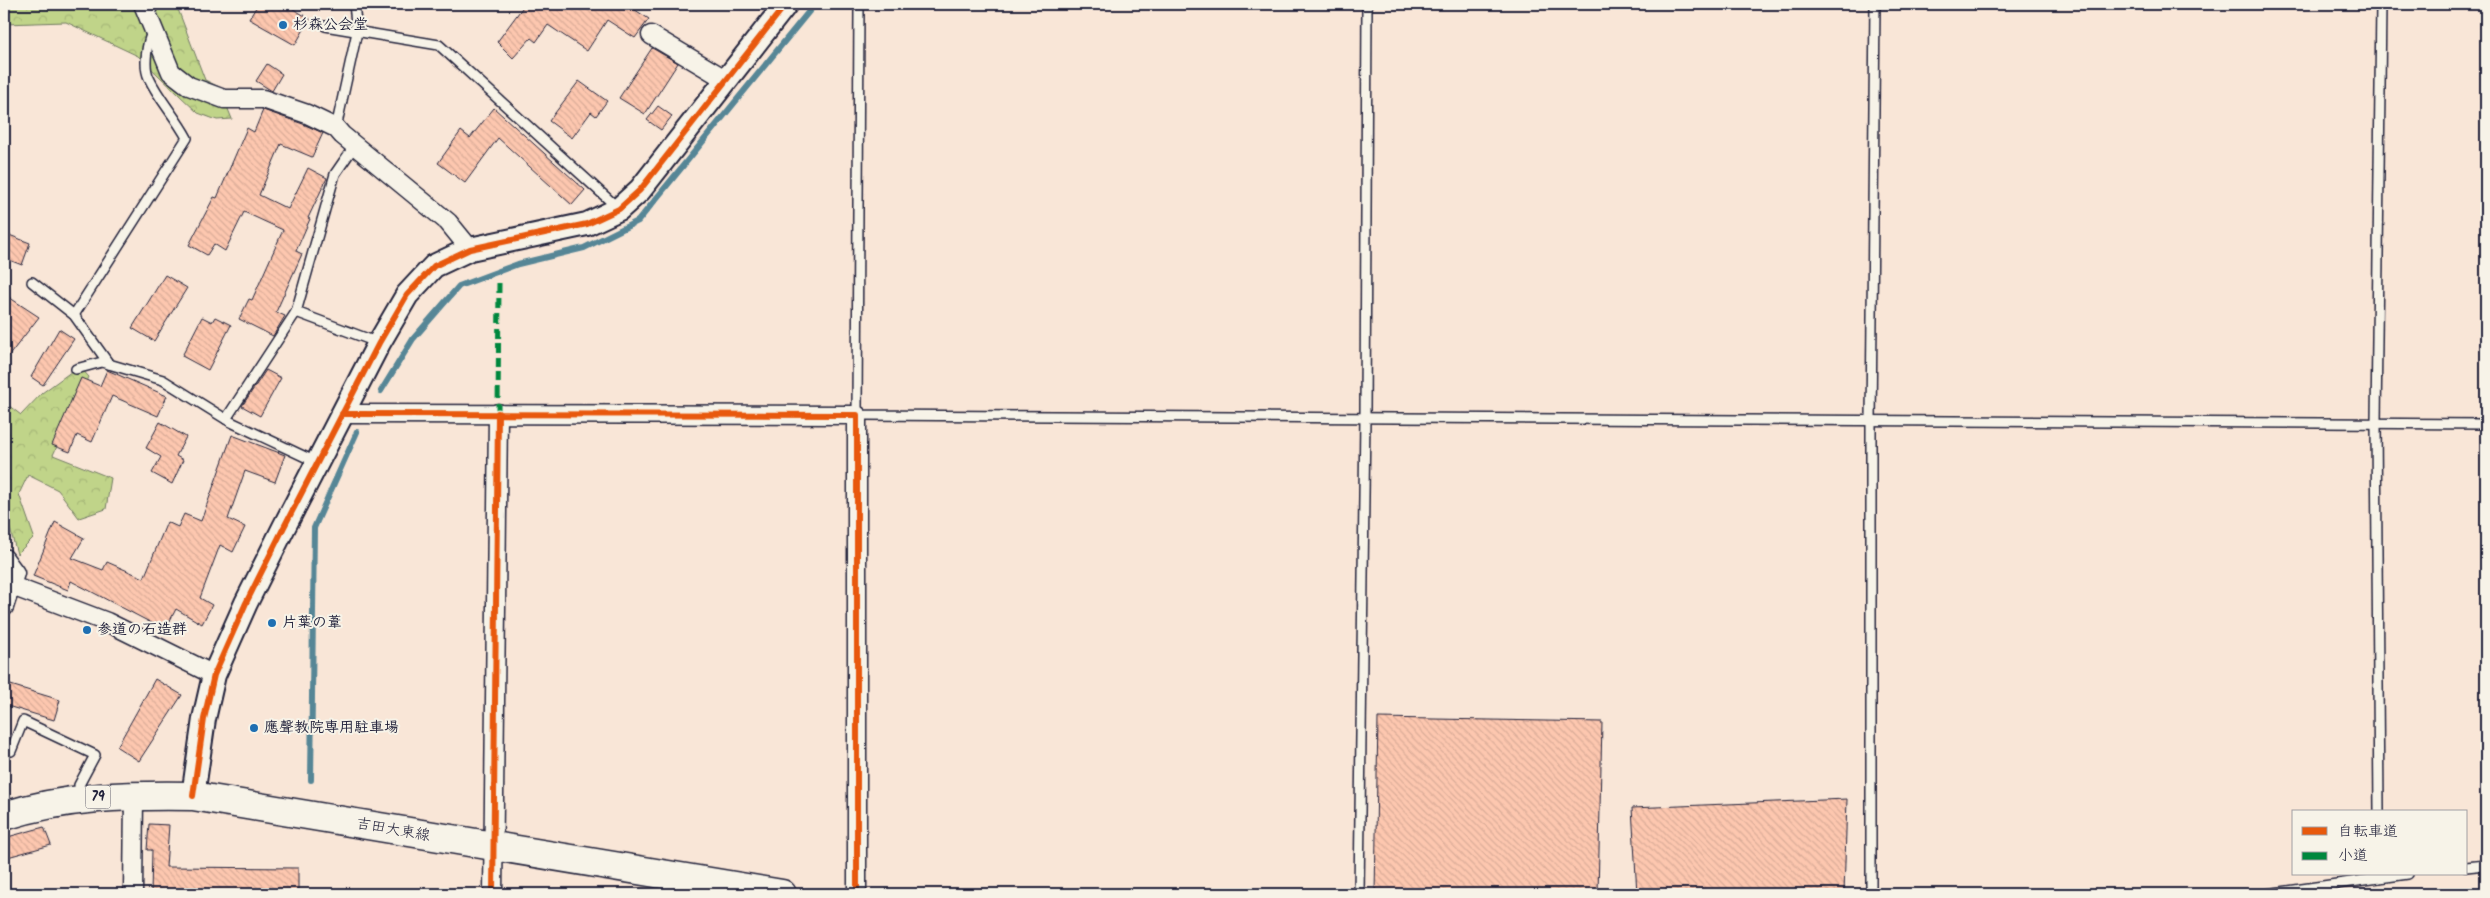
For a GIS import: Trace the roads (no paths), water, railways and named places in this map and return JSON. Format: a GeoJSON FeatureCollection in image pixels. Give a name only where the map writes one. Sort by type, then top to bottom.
{"type":"FeatureCollection","features":[{"type":"Feature","properties":{"kind":"main road","name":"吉田大東線"},"geometry":{"type":"LineString","coordinates":[[4,816],[80,798],[134,795],[193,796],[782,894]]}},
{"type":"Feature","properties":{"kind":"street"},"geometry":{"type":"LineString","coordinates":[[143,4],[171,72],[190,86],[224,99],[263,99],[307,114],[336,128],[448,222],[470,249]]}},
{"type":"Feature","properties":{"kind":"street"},"geometry":{"type":"LineString","coordinates":[[193,796],[204,719],[214,675],[250,594],[379,343],[407,296],[434,266],[470,249],[587,224],[619,209],[645,184],[725,79],[786,4]]}},
{"type":"Feature","properties":{"kind":"street"},"geometry":{"type":"LineString","coordinates":[[650,35],[725,79]]}},
{"type":"Feature","properties":{"kind":"street"},"geometry":{"type":"LineString","coordinates":[[493,894],[498,413]]}},
{"type":"Feature","properties":{"kind":"street"},"geometry":{"type":"LineString","coordinates":[[342,414],[857,415],[857,894]]}},
{"type":"Feature","properties":{"kind":"street"},"geometry":{"type":"LineString","coordinates":[[4,558],[15,573],[4,607]]}},
{"type":"Feature","properties":{"kind":"street"},"geometry":{"type":"LineString","coordinates":[[12,586],[107,622],[214,675]]}},
{"type":"Feature","properties":{"kind":"street"},"geometry":{"type":"LineString","coordinates":[[132,894],[134,795]]}},
{"type":"Feature","properties":{"kind":"lane"},"geometry":{"type":"LineString","coordinates":[[336,128],[357,32],[354,4]]}},
{"type":"Feature","properties":{"kind":"lane"},"geometry":{"type":"LineString","coordinates":[[860,4],[857,415],[2486,424]]}},
{"type":"Feature","properties":{"kind":"lane"},"geometry":{"type":"LineString","coordinates":[[1359,894],[1365,417],[1367,4]]}},
{"type":"Feature","properties":{"kind":"lane"},"geometry":{"type":"LineString","coordinates":[[1871,894],[1871,422],[1875,4]]}},
{"type":"Feature","properties":{"kind":"lane"},"geometry":{"type":"LineString","coordinates":[[2379,810],[2376,423],[2381,4]]}},
{"type":"Feature","properties":{"kind":"lane"},"geometry":{"type":"LineString","coordinates":[[325,26],[439,45],[619,209]]}},
{"type":"Feature","properties":{"kind":"lane"},"geometry":{"type":"LineString","coordinates":[[74,315],[187,138],[176,117],[148,76],[148,39],[153,32]]}},
{"type":"Feature","properties":{"kind":"lane"},"geometry":{"type":"LineString","coordinates":[[226,419],[296,312],[335,174],[355,145]]}},
{"type":"Feature","properties":{"kind":"lane"},"geometry":{"type":"LineString","coordinates":[[32,282],[74,315],[109,364]]}},
{"type":"Feature","properties":{"kind":"lane"},"geometry":{"type":"LineString","coordinates":[[296,312],[379,343]]}},
{"type":"Feature","properties":{"kind":"lane"},"geometry":{"type":"LineString","coordinates":[[76,369],[102,362],[162,380],[226,419],[317,463]]}},
{"type":"Feature","properties":{"kind":"lane"},"geometry":{"type":"LineString","coordinates":[[11,751],[24,721],[95,755],[79,785],[80,798]]}},
{"type":"Feature","properties":{"kind":"lane"},"geometry":{"type":"LineString","coordinates":[[2468,867],[2486,865]]}},
{"type":"Feature","properties":{"kind":"lane"},"geometry":{"type":"LineString","coordinates":[[2267,894],[2379,876]]}},
{"type":"Feature","properties":{"kind":"waterway"},"geometry":{"type":"LineString","coordinates":[[381,391],[413,339],[459,286],[518,264],[584,248],[638,221],[815,4]]}},
{"type":"Feature","properties":{"kind":"waterway"},"geometry":{"type":"LineString","coordinates":[[311,780],[314,528],[357,432]]}},
{"type":"Feature","properties":{"kind":"place","name":"杉森公会堂"},"geometry":{"type":"Point","coordinates":[283,25]}},
{"type":"Feature","properties":{"kind":"place","name":"片葉の葦"},"geometry":{"type":"Point","coordinates":[272,623]}},
{"type":"Feature","properties":{"kind":"place","name":"参道の石造群"},"geometry":{"type":"Point","coordinates":[87,630]}},
{"type":"Feature","properties":{"kind":"place","name":"應聲教院専用駐車場"},"geometry":{"type":"Point","coordinates":[254,728]}}]}
